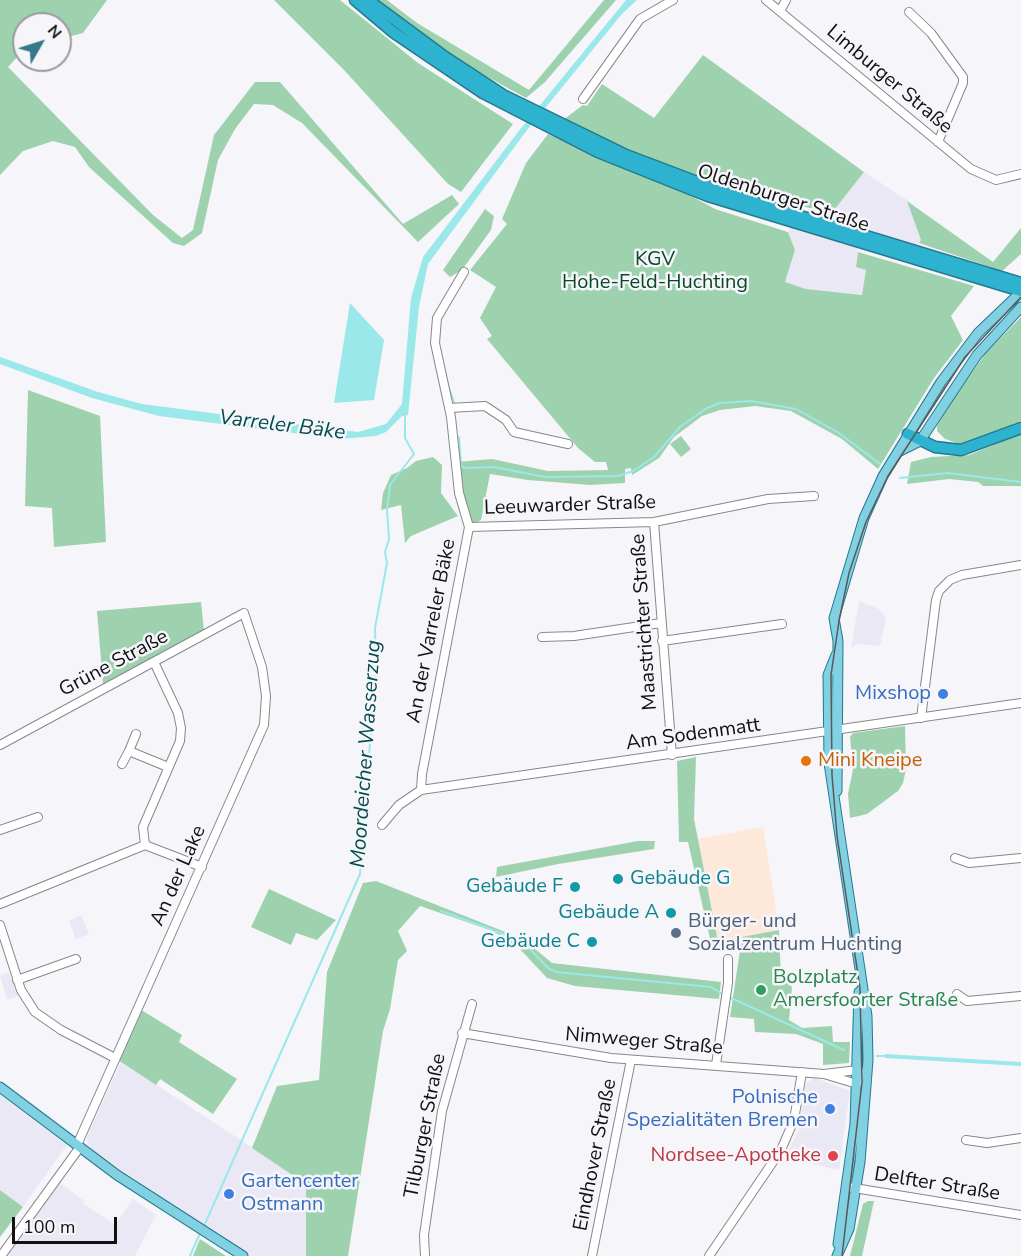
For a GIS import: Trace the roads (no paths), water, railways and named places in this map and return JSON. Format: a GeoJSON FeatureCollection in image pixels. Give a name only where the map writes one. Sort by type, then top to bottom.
{"type":"FeatureCollection","features":[{"type":"Feature","properties":{"kind":"highway"},"geometry":{"type":"LineString","coordinates":[[355,0],[419,50],[483,93],[520,108]]}},
{"type":"Feature","properties":{"kind":"highway"},"geometry":{"type":"LineString","coordinates":[[368,0],[445,57],[520,108]]}},
{"type":"Feature","properties":{"kind":"highway","name":"Oldenburger Straße"},"geometry":{"type":"LineString","coordinates":[[520,108],[641,171],[708,196],[1021,292]]}},
{"type":"Feature","properties":{"kind":"highway","name":"Oldenburger Straße"},"geometry":{"type":"LineString","coordinates":[[555,127],[734,196],[1021,283]]}},
{"type":"Feature","properties":{"kind":"highway"},"geometry":{"type":"LineString","coordinates":[[908,434],[935,447],[961,450],[1021,428]]}},
{"type":"Feature","properties":{"kind":"main road"},"geometry":{"type":"LineString","coordinates":[[852,1187],[867,1079],[867,1016],[860,980],[836,800],[832,731],[838,641],[834,618],[854,546],[873,494],[908,434],[964,351],[1021,292]]}},
{"type":"Feature","properties":{"kind":"main road"},"geometry":{"type":"LineString","coordinates":[[898,452],[920,441],[977,355],[1021,307]]}},
{"type":"Feature","properties":{"kind":"main road"},"geometry":{"type":"LineString","coordinates":[[837,1256],[849,1229],[858,1070],[857,1006],[860,980]]}},
{"type":"Feature","properties":{"kind":"main road"},"geometry":{"type":"LineString","coordinates":[[0,1087],[117,1175],[243,1256]]}},
{"type":"Feature","properties":{"kind":"street"},"geometry":{"type":"LineString","coordinates":[[583,99],[640,20],[673,0]]}},
{"type":"Feature","properties":{"kind":"street","name":"Limburger Straße"},"geometry":{"type":"LineString","coordinates":[[766,0],[971,169],[996,180],[1021,174]]}},
{"type":"Feature","properties":{"kind":"street"},"geometry":{"type":"LineString","coordinates":[[780,11],[786,0]]}},
{"type":"Feature","properties":{"kind":"street"},"geometry":{"type":"LineString","coordinates":[[909,12],[931,33],[963,77],[938,142]]}},
{"type":"Feature","properties":{"kind":"street","name":"An der Varreler Bäke"},"geometry":{"type":"LineString","coordinates":[[421,790],[422,774],[469,527],[459,494],[449,408],[436,356],[435,328],[446,300],[464,272]]}},
{"type":"Feature","properties":{"kind":"street"},"geometry":{"type":"LineString","coordinates":[[449,408],[484,406],[506,420],[514,432],[568,444]]}},
{"type":"Feature","properties":{"kind":"street","name":"Leeuwarder Straße"},"geometry":{"type":"LineString","coordinates":[[469,527],[654,522],[766,500],[814,496]]}},
{"type":"Feature","properties":{"kind":"street","name":"Maastrichter Straße"},"geometry":{"type":"LineString","coordinates":[[654,522],[672,755]]}},
{"type":"Feature","properties":{"kind":"street"},"geometry":{"type":"LineString","coordinates":[[921,718],[939,591],[950,580],[962,575],[1021,565]]}},
{"type":"Feature","properties":{"kind":"street","name":"Grüne Straße"},"geometry":{"type":"LineString","coordinates":[[0,745],[244,613]]}},
{"type":"Feature","properties":{"kind":"street","name":"An der Lake"},"geometry":{"type":"LineString","coordinates":[[1,1256],[79,1146],[264,725],[266,696],[262,667],[244,613]]}},
{"type":"Feature","properties":{"kind":"street"},"geometry":{"type":"LineString","coordinates":[[542,637],[574,636],[661,623]]}},
{"type":"Feature","properties":{"kind":"street"},"geometry":{"type":"LineString","coordinates":[[662,641],[782,624]]}},
{"type":"Feature","properties":{"kind":"street"},"geometry":{"type":"LineString","coordinates":[[146,845],[143,827],[180,741],[181,728],[178,713],[154,662]]}},
{"type":"Feature","properties":{"kind":"street","name":"Am Sodenmatt"},"geometry":{"type":"LineString","coordinates":[[382,825],[399,806],[421,790],[1021,703]]}},
{"type":"Feature","properties":{"kind":"street"},"geometry":{"type":"LineString","coordinates":[[122,764],[136,734]]}},
{"type":"Feature","properties":{"kind":"street"},"geometry":{"type":"LineString","coordinates":[[129,751],[168,767]]}},
{"type":"Feature","properties":{"kind":"street"},"geometry":{"type":"LineString","coordinates":[[0,830],[38,817]]}},
{"type":"Feature","properties":{"kind":"street"},"geometry":{"type":"LineString","coordinates":[[0,904],[146,845],[202,867]]}},
{"type":"Feature","properties":{"kind":"street"},"geometry":{"type":"LineString","coordinates":[[955,858],[969,863],[1021,858]]}},
{"type":"Feature","properties":{"kind":"street"},"geometry":{"type":"LineString","coordinates":[[0,925],[17,980],[27,1001],[44,1019],[116,1058]]}},
{"type":"Feature","properties":{"kind":"street"},"geometry":{"type":"LineString","coordinates":[[17,980],[76,959]]}},
{"type":"Feature","properties":{"kind":"street"},"geometry":{"type":"LineString","coordinates":[[716,1065],[728,983],[728,959]]}},
{"type":"Feature","properties":{"kind":"street"},"geometry":{"type":"LineString","coordinates":[[957,994],[968,1001],[1021,996]]}},
{"type":"Feature","properties":{"kind":"street","name":"Tilburger Straße"},"geometry":{"type":"LineString","coordinates":[[425,1256],[424,1235],[436,1145],[462,1033],[472,1004]]}},
{"type":"Feature","properties":{"kind":"street","name":"Nimweger Straße"},"geometry":{"type":"LineString","coordinates":[[462,1033],[558,1051],[632,1060],[824,1074],[857,1084]]}},
{"type":"Feature","properties":{"kind":"street","name":"Eindhover Straße"},"geometry":{"type":"LineString","coordinates":[[592,1256],[632,1060]]}},
{"type":"Feature","properties":{"kind":"street"},"geometry":{"type":"LineString","coordinates":[[857,1084],[867,1079],[858,1070]]}},
{"type":"Feature","properties":{"kind":"street","name":"Nimweger Straße"},"geometry":{"type":"LineString","coordinates":[[824,1074],[858,1070]]}},
{"type":"Feature","properties":{"kind":"street"},"geometry":{"type":"LineString","coordinates":[[709,1256],[782,1150],[794,1120],[802,1072]]}},
{"type":"Feature","properties":{"kind":"street"},"geometry":{"type":"LineString","coordinates":[[966,1140],[987,1143],[1021,1138]]}},
{"type":"Feature","properties":{"kind":"street","name":"Delfter Straße"},"geometry":{"type":"LineString","coordinates":[[852,1187],[1021,1215]]}},
{"type":"Feature","properties":{"kind":"water","name":"Varreler Bäke"},"geometry":{"type":"Polygon","coordinates":[[[626,0],[637,0],[621,15],[524,134],[428,264],[419,307],[408,415],[402,416],[386,432],[376,436],[340,439],[159,416],[92,398],[0,364],[0,357],[98,392],[142,404],[358,432],[386,424],[402,404],[411,298],[423,257],[518,132],[626,0]]]}},
{"type":"Feature","properties":{"kind":"water"},"geometry":{"type":"Polygon","coordinates":[[[350,303],[384,340],[374,400],[334,403],[350,303]]]}},
{"type":"Feature","properties":{"kind":"water"},"geometry":{"type":"Polygon","coordinates":[[[885,1054],[1021,1062],[1021,1066],[885,1058],[885,1054]]]}},
{"type":"Feature","properties":{"kind":"waterway"},"geometry":{"type":"LineString","coordinates":[[447,382],[455,405]]}},
{"type":"Feature","properties":{"kind":"waterway"},"geometry":{"type":"LineString","coordinates":[[459,437],[461,465],[464,468],[494,467],[545,477],[618,476],[633,471],[654,457],[680,427],[707,408],[720,403],[751,401],[796,409],[839,433],[880,464]]}},
{"type":"Feature","properties":{"kind":"waterway","name":"Moordeicher Wasserzug"},"geometry":{"type":"LineString","coordinates":[[204,1226],[360,874],[376,665],[375,628],[387,563],[385,552],[389,539],[387,510],[390,485],[414,454],[405,438],[405,414]]}},
{"type":"Feature","properties":{"kind":"waterway"},"geometry":{"type":"LineString","coordinates":[[900,478],[948,473],[1021,482]]}},
{"type":"Feature","properties":{"kind":"waterway"},"geometry":{"type":"LineString","coordinates":[[441,911],[509,936],[527,946],[548,968],[556,972],[711,987],[724,995]]}},
{"type":"Feature","properties":{"kind":"waterway"},"geometry":{"type":"LineString","coordinates":[[729,997],[844,1050]]}},
{"type":"Feature","properties":{"kind":"waterway"},"geometry":{"type":"LineString","coordinates":[[877,1056],[886,1056]]}},
{"type":"Feature","properties":{"kind":"waterway","name":"Moordeicher Wasserzug"},"geometry":{"type":"LineString","coordinates":[[190,1256],[201,1231]]}},
{"type":"Feature","properties":{"kind":"tram line"},"geometry":{"type":"LineString","coordinates":[[842,1256],[862,1082],[860,988],[837,836],[832,775],[831,675],[839,621],[849,573],[866,522],[888,476],[965,357],[1021,297]]}},
{"type":"Feature","properties":{"kind":"place","name":"Mixshop"},"geometry":{"type":"Point","coordinates":[943,694]}},
{"type":"Feature","properties":{"kind":"place","name":"Mini Kneipe"},"geometry":{"type":"Point","coordinates":[806,761]}},
{"type":"Feature","properties":{"kind":"place","name":"Gebäude G"},"geometry":{"type":"Point","coordinates":[618,879]}},
{"type":"Feature","properties":{"kind":"place","name":"Gebäude F"},"geometry":{"type":"Point","coordinates":[575,887]}},
{"type":"Feature","properties":{"kind":"place","name":"Gebäude A"},"geometry":{"type":"Point","coordinates":[671,913]}},
{"type":"Feature","properties":{"kind":"place","name":"Bürger- und Sozialzentrum Huchting"},"geometry":{"type":"Point","coordinates":[676,933]}},
{"type":"Feature","properties":{"kind":"place","name":"Gebäude C"},"geometry":{"type":"Point","coordinates":[592,942]}},
{"type":"Feature","properties":{"kind":"place","name":"Bolzplatz Amersfoorter Straße"},"geometry":{"type":"Point","coordinates":[761,990]}},
{"type":"Feature","properties":{"kind":"place","name":"Polnische Spezialitäten Bremen"},"geometry":{"type":"Point","coordinates":[830,1109]}},
{"type":"Feature","properties":{"kind":"place","name":"Nordsee-Apotheke"},"geometry":{"type":"Point","coordinates":[833,1156]}},
{"type":"Feature","properties":{"kind":"place","name":"Gartencenter Ostmann"},"geometry":{"type":"Point","coordinates":[229,1194]}},
{"type":"Feature","properties":{"kind":"park label","name":"KGV Hohe-Feld-Huchting"},"geometry":{"type":"Point","coordinates":[655,272]}}]}
